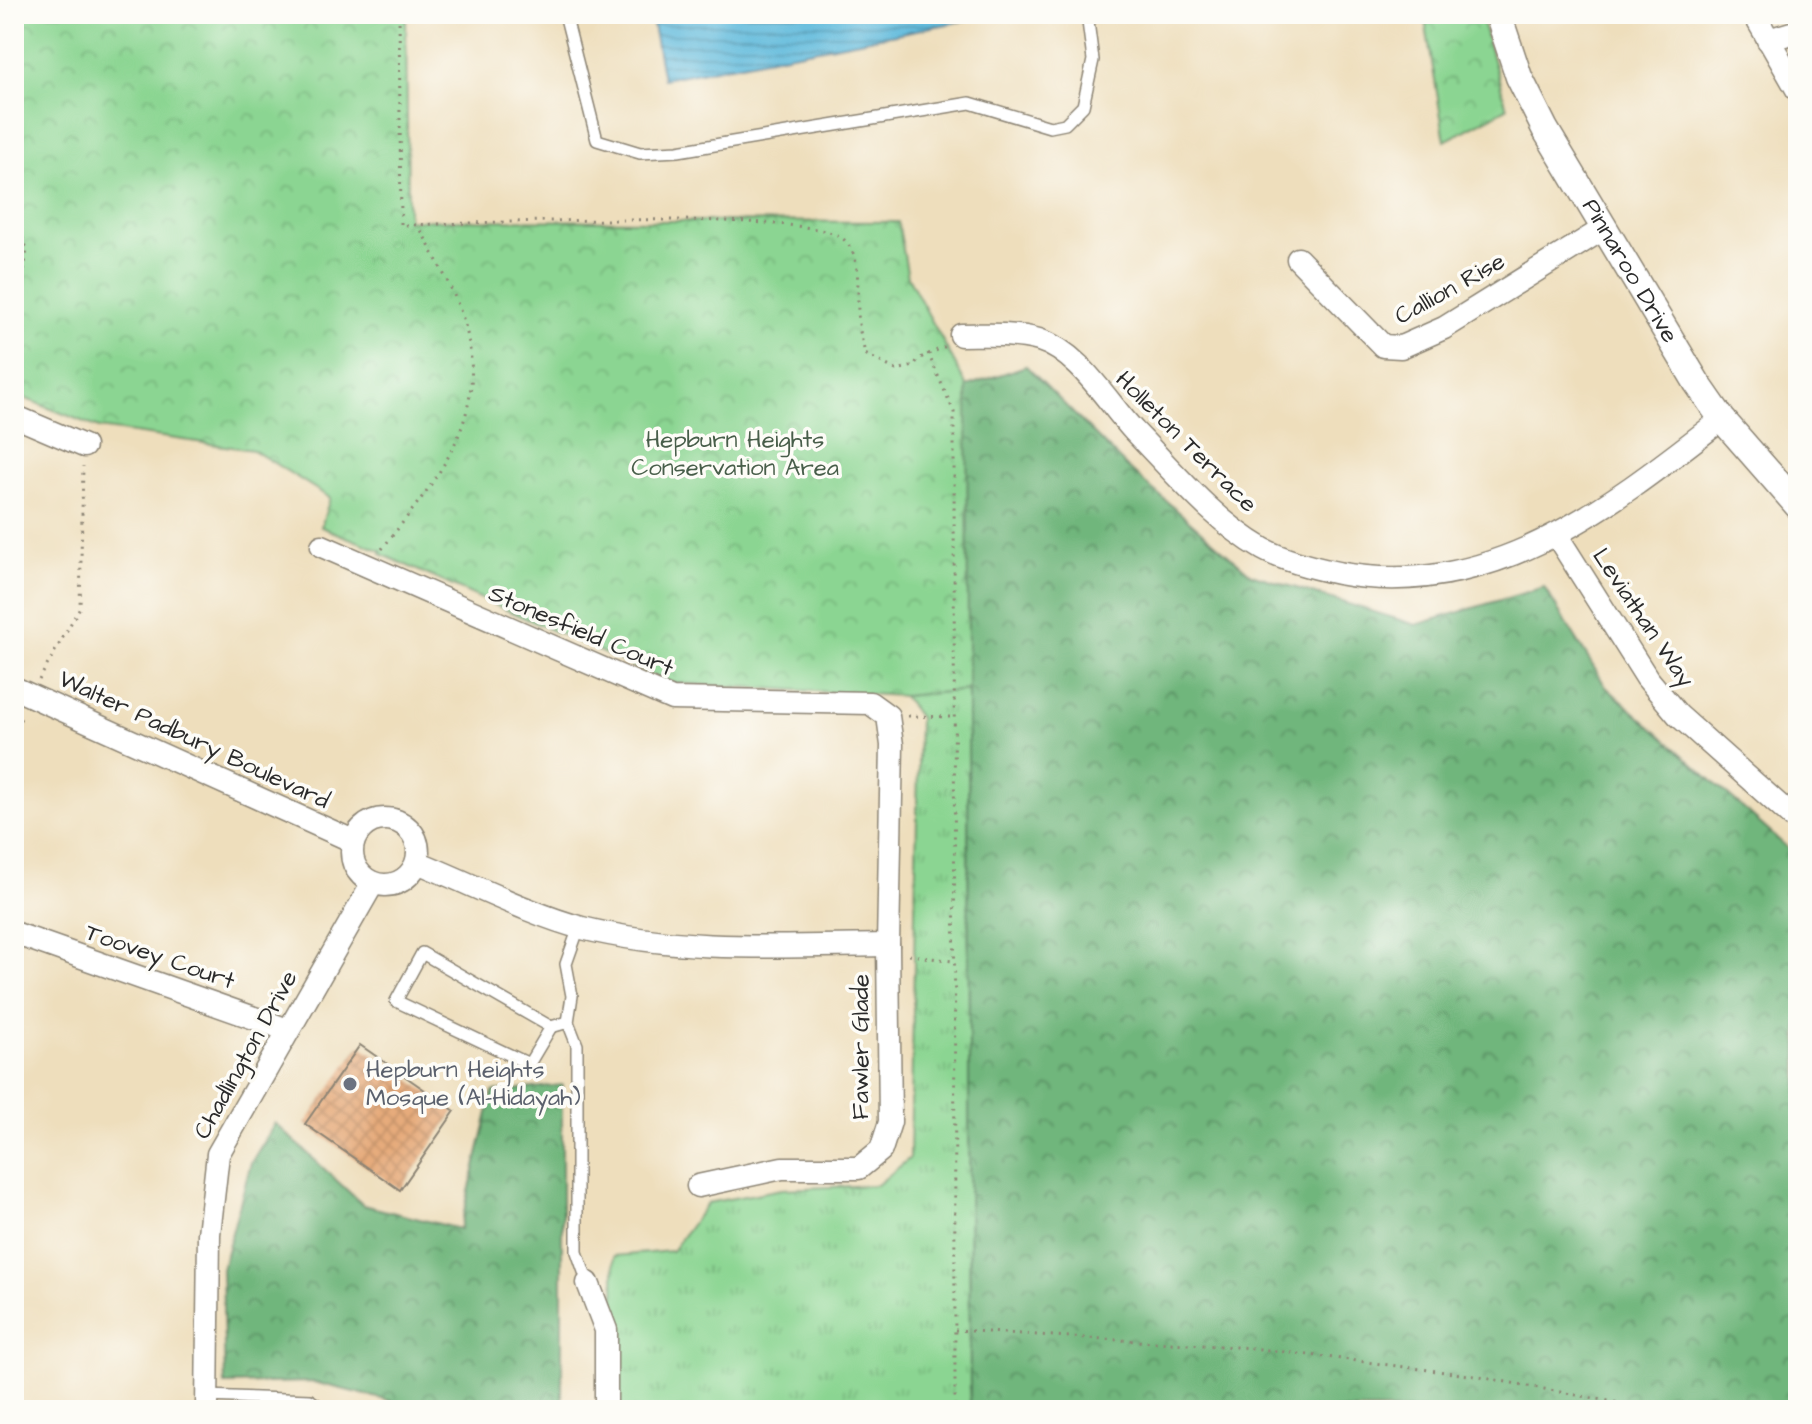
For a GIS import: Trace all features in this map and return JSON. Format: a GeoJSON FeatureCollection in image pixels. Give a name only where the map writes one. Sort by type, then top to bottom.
{"type":"FeatureCollection","features":[{"type":"Feature","properties":{"kind":"street","name":"Pinnaroo Drive"},"geometry":{"type":"LineString","coordinates":[[1498,14],[1519,77],[1603,229],[1722,419],[1798,506]]}},
{"type":"Feature","properties":{"kind":"street"},"geometry":{"type":"LineString","coordinates":[[1754,14],[1798,91]]}},
{"type":"Feature","properties":{"kind":"street"},"geometry":{"type":"LineString","coordinates":[[1768,40],[1798,31]]}},
{"type":"Feature","properties":{"kind":"street","name":"Callion Rise"},"geometry":{"type":"LineString","coordinates":[[1298,259],[1383,346],[1401,347],[1444,328],[1603,229]]}},
{"type":"Feature","properties":{"kind":"street","name":"Holleton Terrace"},"geometry":{"type":"LineString","coordinates":[[961,335],[1039,340],[1063,352],[1133,429],[1234,530],[1266,551],[1293,561],[1364,578],[1408,580],[1487,564],[1557,536],[1664,464],[1722,419]]}},
{"type":"Feature","properties":{"kind":"street"},"geometry":{"type":"LineString","coordinates":[[14,416],[84,446]]}},
{"type":"Feature","properties":{"kind":"street","name":"Leviathan Way"},"geometry":{"type":"LineString","coordinates":[[1557,536],[1647,678],[1678,715],[1798,822]]}},
{"type":"Feature","properties":{"kind":"street","name":"Stonesfield Court"},"geometry":{"type":"LineString","coordinates":[[322,546],[672,699],[870,703],[888,716]]}},
{"type":"Feature","properties":{"kind":"street","name":"Walter Padbury Boulevard"},"geometry":{"type":"LineString","coordinates":[[22,691],[353,841]]}},
{"type":"Feature","properties":{"kind":"street"},"geometry":{"type":"LineString","coordinates":[[417,862],[579,927],[639,940],[723,947],[888,945],[892,745],[888,716]]}},
{"type":"Feature","properties":{"kind":"street"},"geometry":{"type":"LineString","coordinates":[[389,818],[411,830],[416,840],[417,862],[402,880],[392,885],[373,883],[356,868],[353,841],[367,823],[389,818]]}},
{"type":"Feature","properties":{"kind":"street","name":"Chadlington Drive"},"geometry":{"type":"LineString","coordinates":[[207,1403],[209,1234],[218,1154],[373,883]]}},
{"type":"Feature","properties":{"kind":"street","name":"Toovey Court"},"geometry":{"type":"LineString","coordinates":[[14,933],[288,1030]]}},
{"type":"Feature","properties":{"kind":"street","name":"Fawler Glade"},"geometry":{"type":"LineString","coordinates":[[698,1186],[782,1168],[859,1168],[881,1150],[890,1122],[888,945]]}},
{"type":"Feature","properties":{"kind":"street"},"geometry":{"type":"LineString","coordinates":[[588,1283],[606,1330],[606,1410]]}},
{"type":"Feature","properties":{"kind":"lane"},"geometry":{"type":"LineString","coordinates":[[565,14],[597,140],[640,153],[678,151],[970,103],[1050,127],[1065,124],[1083,106],[1093,60],[1087,14]]}},
{"type":"Feature","properties":{"kind":"lane"},"geometry":{"type":"LineString","coordinates":[[579,927],[566,964],[572,996],[568,1022],[577,1045],[577,1252],[588,1283]]}},
{"type":"Feature","properties":{"kind":"lane"},"geometry":{"type":"LineString","coordinates":[[551,1027],[422,953],[396,1001],[529,1064],[551,1027],[568,1022]]}},
{"type":"Feature","properties":{"kind":"lane"},"geometry":{"type":"LineString","coordinates":[[207,1403],[310,1400],[325,1410]]}},
{"type":"Feature","properties":{"kind":"path"},"geometry":{"type":"LineString","coordinates":[[399,14],[401,225],[698,220],[811,226],[842,238],[856,260],[859,325],[865,354],[896,370],[914,366],[928,353],[961,335]]}},
{"type":"Feature","properties":{"kind":"path"},"geometry":{"type":"LineString","coordinates":[[14,215],[27,249],[21,297],[22,346],[14,392]]}},
{"type":"Feature","properties":{"kind":"path"},"geometry":{"type":"LineString","coordinates":[[368,568],[442,470],[466,424],[472,375],[468,336],[418,225]]}},
{"type":"Feature","properties":{"kind":"path"},"geometry":{"type":"LineString","coordinates":[[928,353],[954,412],[955,1410]]}},
{"type":"Feature","properties":{"kind":"path"},"geometry":{"type":"LineString","coordinates":[[14,735],[22,691],[80,607],[84,446]]}},
{"type":"Feature","properties":{"kind":"path"},"geometry":{"type":"LineString","coordinates":[[888,716],[954,717]]}},
{"type":"Feature","properties":{"kind":"path"},"geometry":{"type":"LineString","coordinates":[[888,945],[902,954],[955,962]]}},
{"type":"Feature","properties":{"kind":"path"},"geometry":{"type":"LineString","coordinates":[[955,1330],[1253,1348],[1469,1375],[1657,1410]]}},
{"type":"Feature","properties":{"kind":"green space","name":"Hepburn Heights Conservation Area"},"geometry":{"type":"Polygon","coordinates":[[[14,14],[406,14],[408,220],[898,222],[908,277],[967,386],[968,690],[903,696],[670,683],[381,554],[382,551],[321,527],[330,498],[253,450],[99,428],[14,394],[14,14]]]}},
{"type":"Feature","properties":{"kind":"green space"},"geometry":{"type":"Polygon","coordinates":[[[1424,14],[1480,14],[1507,108],[1445,141],[1424,14]]]}},
{"type":"Feature","properties":{"kind":"green space"},"geometry":{"type":"Polygon","coordinates":[[[1026,366],[1128,468],[1251,574],[1416,625],[1544,587],[1606,687],[1798,857],[1798,1410],[970,1410],[967,386],[1026,366]]]}},
{"type":"Feature","properties":{"kind":"green space"},"geometry":{"type":"Polygon","coordinates":[[[968,690],[970,1410],[615,1410],[614,1256],[672,1251],[707,1203],[782,1189],[877,1185],[910,1158],[919,718],[903,696],[968,690]]]}},
{"type":"Feature","properties":{"kind":"green space"},"geometry":{"type":"Polygon","coordinates":[[[562,1085],[562,1410],[427,1410],[313,1382],[225,1384],[222,1269],[251,1163],[275,1123],[363,1205],[460,1229],[493,1092],[562,1085]]]}},
{"type":"Feature","properties":{"kind":"water"},"geometry":{"type":"Polygon","coordinates":[[[651,14],[999,14],[663,79],[651,14]]]}},
{"type":"Feature","properties":{"kind":"building"},"geometry":{"type":"Polygon","coordinates":[[[360,1045],[455,1111],[400,1190],[305,1124],[360,1045]]]}},
{"type":"Feature","properties":{"kind":"place","name":"Hepburn Heights Mosque (Al-Hidayah)"},"geometry":{"type":"Point","coordinates":[350,1084]}}]}
